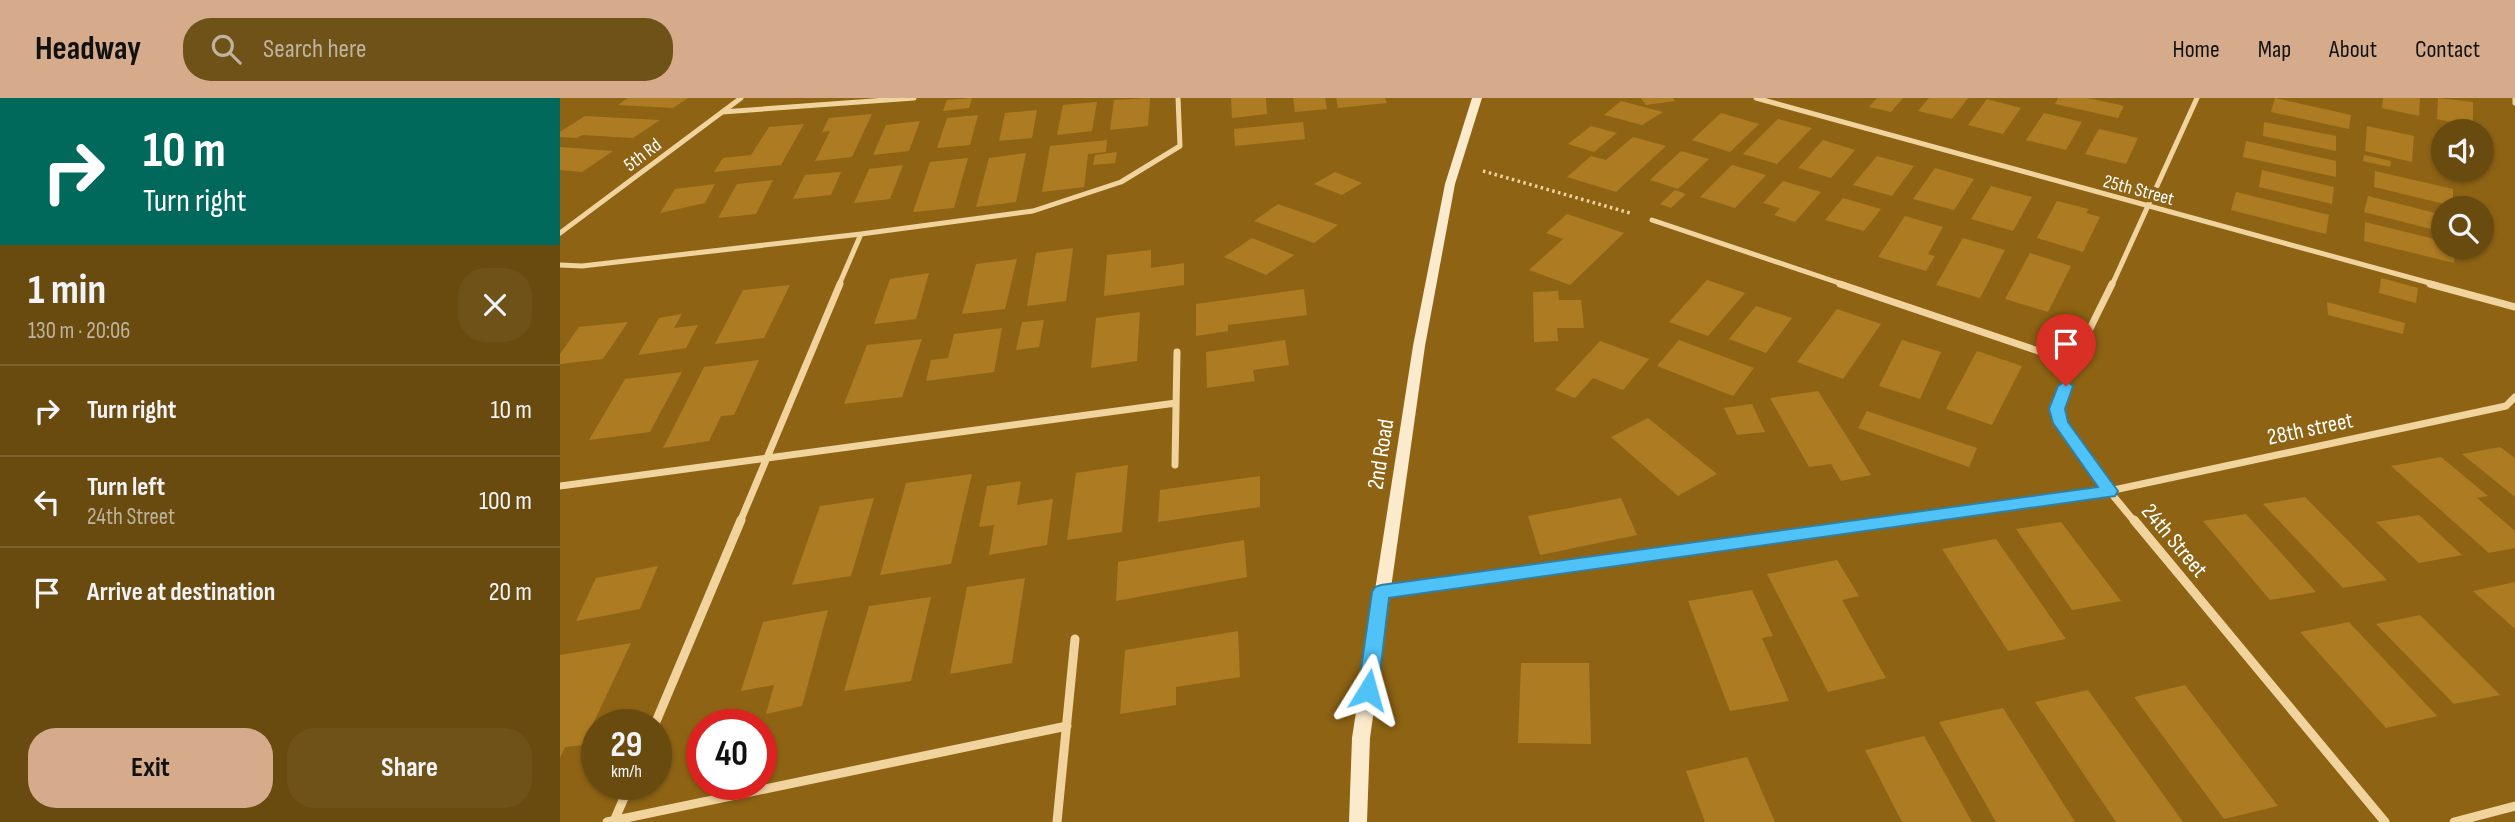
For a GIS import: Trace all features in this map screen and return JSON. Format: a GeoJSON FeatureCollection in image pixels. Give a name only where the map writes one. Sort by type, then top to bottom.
{"type":"FeatureCollection","features":[{"type":"Feature","properties":{"kind":"street","name":"5th Rd"},"geometry":{"type":"LineString","coordinates":[[560,233],[741,98]]}},
{"type":"Feature","properties":{"kind":"street"},"geometry":{"type":"LineString","coordinates":[[721,112],[914,98]]}},
{"type":"Feature","properties":{"kind":"street"},"geometry":{"type":"LineString","coordinates":[[560,265],[582,266],[1032,211],[1121,182],[1180,146],[1178,98]]}},
{"type":"Feature","properties":{"kind":"street","name":"2nd Road"},"geometry":{"type":"LineString","coordinates":[[1358,822],[1361,738],[1419,346],[1456,163],[1477,98]]}},
{"type":"Feature","properties":{"kind":"street","name":"25th Street"},"geometry":{"type":"LineString","coordinates":[[1756,98],[2515,307]]}},
{"type":"Feature","properties":{"kind":"street","name":"24th Street"},"geometry":{"type":"LineString","coordinates":[[2197,98],[2149,208],[2074,363],[2057,409],[2061,423],[2109,491],[2385,822]]}},
{"type":"Feature","properties":{"kind":"street"},"geometry":{"type":"LineString","coordinates":[[1652,220],[2074,363]]}},
{"type":"Feature","properties":{"kind":"street"},"geometry":{"type":"LineString","coordinates":[[661,709],[861,234]]}},
{"type":"Feature","properties":{"kind":"street"},"geometry":{"type":"LineString","coordinates":[[1175,465],[1177,352]]}},
{"type":"Feature","properties":{"kind":"street","name":"28th street"},"geometry":{"type":"LineString","coordinates":[[1381,592],[2109,491],[2506,406],[2515,397]]}},
{"type":"Feature","properties":{"kind":"street"},"geometry":{"type":"LineString","coordinates":[[560,486],[1176,403]]}},
{"type":"Feature","properties":{"kind":"street"},"geometry":{"type":"LineString","coordinates":[[1057,822],[1075,639]]}},
{"type":"Feature","properties":{"kind":"street"},"geometry":{"type":"LineString","coordinates":[[612,822],[1067,726]]}},
{"type":"Feature","properties":{"kind":"street"},"geometry":{"type":"LineString","coordinates":[[612,822],[622,800]]}},
{"type":"Feature","properties":{"kind":"street"},"geometry":{"type":"LineString","coordinates":[[2454,822],[2515,806]]}},
{"type":"Feature","properties":{"kind":"path"},"geometry":{"type":"LineString","coordinates":[[1456,163],[1652,220]]}},
{"type":"Feature","properties":{"kind":"building"},"geometry":{"type":"Polygon","coordinates":[[[628,98],[688,98],[673,108],[618,105],[628,98]]]}},
{"type":"Feature","properties":{"kind":"building"},"geometry":{"type":"Polygon","coordinates":[[[972,98],[969,108],[943,111],[947,100],[972,98]]]}},
{"type":"Feature","properties":{"kind":"building"},"geometry":{"type":"Polygon","coordinates":[[[1150,98],[1148,126],[1110,130],[1114,100],[1150,98]]]}},
{"type":"Feature","properties":{"kind":"building"},"geometry":{"type":"Polygon","coordinates":[[[1231,98],[1266,98],[1267,114],[1232,118],[1231,98]]]}},
{"type":"Feature","properties":{"kind":"building"},"geometry":{"type":"Polygon","coordinates":[[[1293,98],[1325,98],[1327,109],[1295,112],[1293,98]]]}},
{"type":"Feature","properties":{"kind":"building"},"geometry":{"type":"Polygon","coordinates":[[[1336,98],[1385,98],[1387,103],[1338,108],[1336,98]]]}},
{"type":"Feature","properties":{"kind":"building"},"geometry":{"type":"Polygon","coordinates":[[[1641,98],[1673,98],[1675,101],[1646,105],[1641,98]]]}},
{"type":"Feature","properties":{"kind":"building"},"geometry":{"type":"Polygon","coordinates":[[[1877,98],[1903,98],[1891,112],[1869,107],[1877,98]]]}},
{"type":"Feature","properties":{"kind":"building"},"geometry":{"type":"Polygon","coordinates":[[[1929,98],[1968,98],[1952,119],[1918,111],[1929,98]]]}},
{"type":"Feature","properties":{"kind":"building"},"geometry":{"type":"Polygon","coordinates":[[[2058,98],[2088,98],[2124,106],[2118,118],[2055,104],[2058,98]]]}},
{"type":"Feature","properties":{"kind":"building"},"geometry":{"type":"Polygon","coordinates":[[[2275,98],[2351,115],[2349,129],[2271,112],[2275,98]]]}},
{"type":"Feature","properties":{"kind":"building"},"geometry":{"type":"Polygon","coordinates":[[[2383,98],[2420,98],[2419,116],[2382,108],[2383,98]]]}},
{"type":"Feature","properties":{"kind":"building"},"geometry":{"type":"Polygon","coordinates":[[[2438,98],[2473,102],[2473,119],[2437,119],[2438,98]]]}},
{"type":"Feature","properties":{"kind":"building"},"geometry":{"type":"Polygon","coordinates":[[[1987,99],[2021,108],[2003,134],[1968,125],[1987,99]]]}},
{"type":"Feature","properties":{"kind":"building"},"geometry":{"type":"Polygon","coordinates":[[[1621,101],[1663,112],[1642,125],[1604,115],[1621,101]]]}},
{"type":"Feature","properties":{"kind":"building"},"geometry":{"type":"Polygon","coordinates":[[[1097,102],[1092,131],[1057,135],[1063,105],[1097,102]]]}},
{"type":"Feature","properties":{"kind":"building"},"geometry":{"type":"Polygon","coordinates":[[[1037,110],[1032,138],[999,141],[1005,113],[1037,110]]]}},
{"type":"Feature","properties":{"kind":"building"},"geometry":{"type":"Polygon","coordinates":[[[1721,113],[1759,124],[1730,152],[1692,140],[1721,113]]]}},
{"type":"Feature","properties":{"kind":"building"},"geometry":{"type":"Polygon","coordinates":[[[2044,113],[2082,122],[2066,150],[2026,140],[2044,113]]]}},
{"type":"Feature","properties":{"kind":"building"},"geometry":{"type":"Polygon","coordinates":[[[872,114],[852,157],[815,161],[830,131],[822,132],[829,118],[872,114]]]}},
{"type":"Feature","properties":{"kind":"building"},"geometry":{"type":"Polygon","coordinates":[[[978,115],[970,145],[937,148],[947,118],[978,115]]]}},
{"type":"Feature","properties":{"kind":"building"},"geometry":{"type":"Polygon","coordinates":[[[585,116],[660,120],[633,138],[582,135],[577,138],[560,137],[560,132],[585,116]]]}},
{"type":"Feature","properties":{"kind":"building"},"geometry":{"type":"Polygon","coordinates":[[[1778,119],[1812,128],[1777,164],[1743,154],[1778,119]]]}},
{"type":"Feature","properties":{"kind":"building"},"geometry":{"type":"Polygon","coordinates":[[[920,121],[909,151],[873,155],[886,125],[920,121]]]}},
{"type":"Feature","properties":{"kind":"building"},"geometry":{"type":"Polygon","coordinates":[[[1303,122],[1305,139],[1235,146],[1234,129],[1303,122]]]}},
{"type":"Feature","properties":{"kind":"building"},"geometry":{"type":"Polygon","coordinates":[[[2264,122],[2336,136],[2336,151],[2263,136],[2264,122]]]}},
{"type":"Feature","properties":{"kind":"building"},"geometry":{"type":"Polygon","coordinates":[[[804,124],[781,165],[714,172],[723,158],[751,155],[769,127],[804,124]]]}},
{"type":"Feature","properties":{"kind":"building"},"geometry":{"type":"Polygon","coordinates":[[[1591,126],[1617,133],[1594,152],[1568,144],[1591,126]]]}},
{"type":"Feature","properties":{"kind":"building"},"geometry":{"type":"Polygon","coordinates":[[[2367,126],[2414,136],[2412,162],[2365,151],[2367,126]]]}},
{"type":"Feature","properties":{"kind":"building"},"geometry":{"type":"Polygon","coordinates":[[[2099,129],[2138,138],[2126,164],[2085,154],[2099,129]]]}},
{"type":"Feature","properties":{"kind":"building"},"geometry":{"type":"Polygon","coordinates":[[[1633,137],[1666,146],[1616,192],[1567,177],[1591,156],[1606,160],[1633,137]]]}},
{"type":"Feature","properties":{"kind":"building"},"geometry":{"type":"Polygon","coordinates":[[[1107,140],[1106,152],[1088,154],[1084,187],[1042,192],[1050,146],[1107,140]]]}},
{"type":"Feature","properties":{"kind":"building"},"geometry":{"type":"Polygon","coordinates":[[[1823,140],[1855,150],[1831,178],[1798,168],[1823,140]]]}},
{"type":"Feature","properties":{"kind":"building"},"geometry":{"type":"Polygon","coordinates":[[[2246,141],[2336,161],[2336,177],[2243,157],[2246,141]]]}},
{"type":"Feature","properties":{"kind":"building"},"geometry":{"type":"Polygon","coordinates":[[[560,147],[613,151],[582,172],[560,170],[560,147]]]}},
{"type":"Feature","properties":{"kind":"building"},"geometry":{"type":"Polygon","coordinates":[[[1681,151],[1709,159],[1678,189],[1650,180],[1681,151]]]}},
{"type":"Feature","properties":{"kind":"building"},"geometry":{"type":"Polygon","coordinates":[[[1117,152],[1115,163],[1093,165],[1095,155],[1117,152]]]}},
{"type":"Feature","properties":{"kind":"building"},"geometry":{"type":"Polygon","coordinates":[[[1026,153],[1016,202],[976,207],[989,158],[1026,153]]]}},
{"type":"Feature","properties":{"kind":"building"},"geometry":{"type":"Polygon","coordinates":[[[2364,155],[2391,161],[2390,167],[2363,161],[2364,155]]]}},
{"type":"Feature","properties":{"kind":"building"},"geometry":{"type":"Polygon","coordinates":[[[1877,156],[1914,166],[1892,196],[1853,185],[1877,156]]]}},
{"type":"Feature","properties":{"kind":"building"},"geometry":{"type":"Polygon","coordinates":[[[968,158],[954,208],[913,212],[930,162],[968,158]]]}},
{"type":"Feature","properties":{"kind":"building"},"geometry":{"type":"Polygon","coordinates":[[[903,165],[890,199],[854,203],[869,169],[903,165]]]}},
{"type":"Feature","properties":{"kind":"building"},"geometry":{"type":"Polygon","coordinates":[[[1732,165],[1766,175],[1735,208],[1700,197],[1732,165]]]}},
{"type":"Feature","properties":{"kind":"building"},"geometry":{"type":"Polygon","coordinates":[[[1935,168],[1974,179],[1954,210],[1913,199],[1935,168]]]}},
{"type":"Feature","properties":{"kind":"building"},"geometry":{"type":"Polygon","coordinates":[[[2262,170],[2334,187],[2332,204],[2259,187],[2262,170]]]}},
{"type":"Feature","properties":{"kind":"building"},"geometry":{"type":"Polygon","coordinates":[[[2375,171],[2453,189],[2453,196],[2431,196],[2431,201],[2374,187],[2375,171]]]}},
{"type":"Feature","properties":{"kind":"building"},"geometry":{"type":"Polygon","coordinates":[[[841,172],[831,195],[793,199],[805,175],[841,172]]]}},
{"type":"Feature","properties":{"kind":"building"},"geometry":{"type":"Polygon","coordinates":[[[1335,172],[1362,183],[1342,195],[1314,184],[1335,172]]]}},
{"type":"Feature","properties":{"kind":"building"},"geometry":{"type":"Polygon","coordinates":[[[773,180],[756,214],[718,218],[737,184],[773,180]]]}},
{"type":"Feature","properties":{"kind":"building"},"geometry":{"type":"Polygon","coordinates":[[[1783,181],[1821,192],[1795,222],[1774,215],[1780,208],[1763,203],[1783,181]]]}},
{"type":"Feature","properties":{"kind":"building"},"geometry":{"type":"Polygon","coordinates":[[[715,184],[705,203],[660,213],[675,189],[715,184]]]}},
{"type":"Feature","properties":{"kind":"building"},"geometry":{"type":"Polygon","coordinates":[[[1991,186],[2032,197],[2013,231],[1971,219],[1991,186]]]}},
{"type":"Feature","properties":{"kind":"building"},"geometry":{"type":"Polygon","coordinates":[[[1675,190],[1686,194],[1671,208],[1660,204],[1675,190]]]}},
{"type":"Feature","properties":{"kind":"building"},"geometry":{"type":"Polygon","coordinates":[[[2236,192],[2329,215],[2326,234],[2231,210],[2236,192]]]}},
{"type":"Feature","properties":{"kind":"building"},"geometry":{"type":"Polygon","coordinates":[[[2368,196],[2431,212],[2431,229],[2364,212],[2368,196]]]}},
{"type":"Feature","properties":{"kind":"building"},"geometry":{"type":"Polygon","coordinates":[[[1843,198],[1881,209],[1864,231],[1825,220],[1843,198]]]}},
{"type":"Feature","properties":{"kind":"building"},"geometry":{"type":"Polygon","coordinates":[[[2057,201],[2089,209],[2086,213],[2100,217],[2083,252],[2037,238],[2057,201]]]}},
{"type":"Feature","properties":{"kind":"building"},"geometry":{"type":"Polygon","coordinates":[[[1278,204],[1338,225],[1314,243],[1254,221],[1278,204]]]}},
{"type":"Feature","properties":{"kind":"building"},"geometry":{"type":"Polygon","coordinates":[[[1567,214],[1624,233],[1570,285],[1529,270],[1563,239],[1546,233],[1567,214]]]}},
{"type":"Feature","properties":{"kind":"building"},"geometry":{"type":"Polygon","coordinates":[[[1905,216],[1943,227],[1928,254],[1935,256],[1926,271],[1878,257],[1905,216]]]}},
{"type":"Feature","properties":{"kind":"building"},"geometry":{"type":"Polygon","coordinates":[[[2365,222],[2431,238],[2431,257],[2364,241],[2365,222]]]}},
{"type":"Feature","properties":{"kind":"building"},"geometry":{"type":"Polygon","coordinates":[[[1252,238],[1294,255],[1266,275],[1224,257],[1252,238]]]}},
{"type":"Feature","properties":{"kind":"building"},"geometry":{"type":"Polygon","coordinates":[[[1963,238],[2005,250],[1980,298],[1936,285],[1963,238]]]}},
{"type":"Feature","properties":{"kind":"building"},"geometry":{"type":"Polygon","coordinates":[[[1073,248],[1066,301],[1027,306],[1036,253],[1073,248]]]}},
{"type":"Feature","properties":{"kind":"building"},"geometry":{"type":"Polygon","coordinates":[[[1151,250],[1151,268],[1184,263],[1184,285],[1104,296],[1107,255],[1151,250]]]}},
{"type":"Feature","properties":{"kind":"building"},"geometry":{"type":"Polygon","coordinates":[[[2030,253],[2071,266],[2048,312],[2005,299],[2030,253]]]}},
{"type":"Feature","properties":{"kind":"building"},"geometry":{"type":"Polygon","coordinates":[[[1017,259],[1005,309],[962,314],[976,264],[1017,259]]]}},
{"type":"Feature","properties":{"kind":"building"},"geometry":{"type":"Polygon","coordinates":[[[2438,259],[2454,259],[2454,263],[2438,259]]]}},
{"type":"Feature","properties":{"kind":"building"},"geometry":{"type":"Polygon","coordinates":[[[929,273],[916,319],[874,324],[890,279],[929,273]]]}},
{"type":"Feature","properties":{"kind":"building"},"geometry":{"type":"Polygon","coordinates":[[[2381,278],[2418,288],[2416,303],[2379,293],[2381,278]]]}},
{"type":"Feature","properties":{"kind":"building"},"geometry":{"type":"Polygon","coordinates":[[[1707,280],[1745,293],[1708,336],[1669,322],[1707,280]]]}},
{"type":"Feature","properties":{"kind":"building"},"geometry":{"type":"Polygon","coordinates":[[[790,285],[764,338],[715,344],[743,290],[790,285]]]}},
{"type":"Feature","properties":{"kind":"building"},"geometry":{"type":"Polygon","coordinates":[[[1304,289],[1307,315],[1228,325],[1228,331],[1196,336],[1196,304],[1304,289]]]}},
{"type":"Feature","properties":{"kind":"building"},"geometry":{"type":"Polygon","coordinates":[[[1558,291],[1559,300],[1581,300],[1584,328],[1557,328],[1558,341],[1534,342],[1533,292],[1558,291]]]}},
{"type":"Feature","properties":{"kind":"building"},"geometry":{"type":"Polygon","coordinates":[[[2327,302],[2405,323],[2403,334],[2328,315],[2327,302]]]}},
{"type":"Feature","properties":{"kind":"building"},"geometry":{"type":"Polygon","coordinates":[[[1756,306],[1792,318],[1766,353],[1729,339],[1756,306]]]}},
{"type":"Feature","properties":{"kind":"building"},"geometry":{"type":"Polygon","coordinates":[[[1837,309],[1881,324],[1843,379],[1797,362],[1837,309]]]}},
{"type":"Feature","properties":{"kind":"building"},"geometry":{"type":"Polygon","coordinates":[[[1140,312],[1137,361],[1091,368],[1096,318],[1140,312]]]}},
{"type":"Feature","properties":{"kind":"building"},"geometry":{"type":"Polygon","coordinates":[[[682,314],[674,328],[698,325],[686,348],[638,355],[659,318],[682,314]]]}},
{"type":"Feature","properties":{"kind":"building"},"geometry":{"type":"Polygon","coordinates":[[[1044,320],[1039,347],[1016,350],[1022,322],[1044,320]]]}},
{"type":"Feature","properties":{"kind":"building"},"geometry":{"type":"Polygon","coordinates":[[[628,322],[603,359],[560,364],[560,354],[579,327],[628,322]]]}},
{"type":"Feature","properties":{"kind":"building"},"geometry":{"type":"Polygon","coordinates":[[[1002,328],[994,372],[926,381],[931,360],[948,358],[954,334],[1002,328]]]}},
{"type":"Feature","properties":{"kind":"building"},"geometry":{"type":"Polygon","coordinates":[[[922,339],[902,397],[844,404],[867,345],[922,339]]]}},
{"type":"Feature","properties":{"kind":"building"},"geometry":{"type":"Polygon","coordinates":[[[1285,340],[1289,365],[1253,370],[1255,381],[1207,388],[1206,352],[1285,340]]]}},
{"type":"Feature","properties":{"kind":"building"},"geometry":{"type":"Polygon","coordinates":[[[1679,340],[1754,368],[1733,396],[1657,366],[1679,340]]]}},
{"type":"Feature","properties":{"kind":"building"},"geometry":{"type":"Polygon","coordinates":[[[1902,340],[1941,352],[1920,399],[1879,386],[1902,340]]]}},
{"type":"Feature","properties":{"kind":"building"},"geometry":{"type":"Polygon","coordinates":[[[1600,341],[1649,359],[1623,390],[1593,378],[1575,398],[1555,390],[1600,341]]]}},
{"type":"Feature","properties":{"kind":"building"},"geometry":{"type":"Polygon","coordinates":[[[1977,351],[2022,366],[1992,425],[1946,409],[1977,351]]]}},
{"type":"Feature","properties":{"kind":"building"},"geometry":{"type":"Polygon","coordinates":[[[759,360],[734,415],[721,416],[709,441],[663,448],[704,367],[759,360]]]}},
{"type":"Feature","properties":{"kind":"building"},"geometry":{"type":"Polygon","coordinates":[[[682,372],[650,432],[589,440],[625,379],[682,372]]]}},
{"type":"Feature","properties":{"kind":"building"},"geometry":{"type":"Polygon","coordinates":[[[1818,391],[1871,475],[1841,481],[1831,464],[1809,467],[1770,398],[1818,391]]]}},
{"type":"Feature","properties":{"kind":"building"},"geometry":{"type":"Polygon","coordinates":[[[1752,404],[1765,432],[1737,435],[1724,408],[1752,404]]]}},
{"type":"Feature","properties":{"kind":"building"},"geometry":{"type":"Polygon","coordinates":[[[1867,411],[1977,448],[1969,467],[1858,428],[1867,411]]]}},
{"type":"Feature","properties":{"kind":"building"},"geometry":{"type":"Polygon","coordinates":[[[1648,418],[1717,474],[1678,496],[1611,437],[1648,418]]]}},
{"type":"Feature","properties":{"kind":"building"},"geometry":{"type":"Polygon","coordinates":[[[2500,447],[2515,458],[2515,497],[2462,454],[2500,447]]]}},
{"type":"Feature","properties":{"kind":"building"},"geometry":{"type":"Polygon","coordinates":[[[2441,457],[2488,496],[2477,498],[2515,531],[2515,548],[2489,553],[2391,466],[2441,457]]]}},
{"type":"Feature","properties":{"kind":"building"},"geometry":{"type":"Polygon","coordinates":[[[1128,465],[1122,532],[1067,540],[1076,473],[1128,465]]]}},
{"type":"Feature","properties":{"kind":"building"},"geometry":{"type":"Polygon","coordinates":[[[972,474],[951,564],[880,575],[906,483],[972,474]]]}},
{"type":"Feature","properties":{"kind":"building"},"geometry":{"type":"Polygon","coordinates":[[[1260,476],[1260,507],[1158,522],[1160,490],[1260,476]]]}},
{"type":"Feature","properties":{"kind":"building"},"geometry":{"type":"Polygon","coordinates":[[[1021,481],[1017,505],[1053,499],[1047,545],[989,555],[994,525],[979,527],[987,486],[1021,481]]]}},
{"type":"Feature","properties":{"kind":"building"},"geometry":{"type":"Polygon","coordinates":[[[2305,497],[2387,580],[2343,588],[2263,504],[2305,497]]]}},
{"type":"Feature","properties":{"kind":"building"},"geometry":{"type":"Polygon","coordinates":[[[874,498],[851,576],[792,585],[820,506],[874,498]]]}},
{"type":"Feature","properties":{"kind":"building"},"geometry":{"type":"Polygon","coordinates":[[[1621,498],[1637,535],[1540,555],[1528,516],[1621,498]]]}},
{"type":"Feature","properties":{"kind":"building"},"geometry":{"type":"Polygon","coordinates":[[[2246,514],[2316,592],[2270,600],[2203,521],[2246,514]]]}},
{"type":"Feature","properties":{"kind":"building"},"geometry":{"type":"Polygon","coordinates":[[[2419,515],[2462,555],[2419,563],[2376,522],[2419,515]]]}},
{"type":"Feature","properties":{"kind":"building"},"geometry":{"type":"Polygon","coordinates":[[[2061,522],[2121,601],[2072,610],[2016,529],[2061,522]]]}},
{"type":"Feature","properties":{"kind":"building"},"geometry":{"type":"Polygon","coordinates":[[[1996,539],[2066,639],[2008,651],[1942,549],[1996,539]]]}},
{"type":"Feature","properties":{"kind":"building"},"geometry":{"type":"Polygon","coordinates":[[[1244,540],[1247,577],[1116,601],[1118,562],[1244,540]]]}},
{"type":"Feature","properties":{"kind":"building"},"geometry":{"type":"Polygon","coordinates":[[[1837,560],[1859,596],[1842,600],[1886,678],[1828,692],[1767,574],[1837,560]]]}},
{"type":"Feature","properties":{"kind":"building"},"geometry":{"type":"Polygon","coordinates":[[[658,566],[640,609],[576,621],[596,578],[658,566]]]}},
{"type":"Feature","properties":{"kind":"building"},"geometry":{"type":"Polygon","coordinates":[[[1025,578],[1012,663],[950,674],[967,587],[1025,578]]]}},
{"type":"Feature","properties":{"kind":"building"},"geometry":{"type":"Polygon","coordinates":[[[2515,582],[2515,629],[2473,591],[2515,582]]]}},
{"type":"Feature","properties":{"kind":"building"},"geometry":{"type":"Polygon","coordinates":[[[1752,590],[1773,636],[1762,638],[1789,701],[1730,711],[1688,601],[1752,590]]]}},
{"type":"Feature","properties":{"kind":"building"},"geometry":{"type":"Polygon","coordinates":[[[931,597],[911,681],[844,691],[869,606],[931,597]]]}},
{"type":"Feature","properties":{"kind":"building"},"geometry":{"type":"Polygon","coordinates":[[[828,610],[802,706],[777,712],[777,709],[767,709],[774,685],[741,691],[763,622],[828,610]]]}},
{"type":"Feature","properties":{"kind":"building"},"geometry":{"type":"Polygon","coordinates":[[[2420,615],[2500,695],[2454,704],[2376,624],[2420,615]]]}},
{"type":"Feature","properties":{"kind":"building"},"geometry":{"type":"Polygon","coordinates":[[[2349,622],[2437,716],[2386,728],[2300,632],[2349,622]]]}},
{"type":"Feature","properties":{"kind":"building"},"geometry":{"type":"Polygon","coordinates":[[[1238,631],[1240,677],[1176,687],[1176,705],[1120,714],[1125,650],[1238,631]]]}},
{"type":"Feature","properties":{"kind":"building"},"geometry":{"type":"Polygon","coordinates":[[[631,643],[600,709],[581,709],[581,745],[565,747],[560,758],[560,655],[631,643]]]}},
{"type":"Feature","properties":{"kind":"building"},"geometry":{"type":"Polygon","coordinates":[[[1521,663],[1589,663],[1591,744],[1518,743],[1521,663]]]}},
{"type":"Feature","properties":{"kind":"building"},"geometry":{"type":"Polygon","coordinates":[[[2185,685],[2278,806],[2224,819],[2134,697],[2185,685]]]}},
{"type":"Feature","properties":{"kind":"building"},"geometry":{"type":"Polygon","coordinates":[[[2088,690],[2183,822],[2116,822],[2035,702],[2088,690]]]}},
{"type":"Feature","properties":{"kind":"building"},"geometry":{"type":"Polygon","coordinates":[[[2003,708],[2075,822],[1996,822],[1939,722],[2003,708]]]}},
{"type":"Feature","properties":{"kind":"building"},"geometry":{"type":"Polygon","coordinates":[[[1924,736],[1972,822],[1902,822],[1865,750],[1924,736]]]}},
{"type":"Feature","properties":{"kind":"building"},"geometry":{"type":"Polygon","coordinates":[[[1747,757],[1775,822],[1705,822],[1686,771],[1747,757]]]}},
{"type":"Feature","properties":{"kind":"route"},"geometry":{"type":"LineString","coordinates":[[1368,690],[1381,592],[2109,491],[2061,423],[2057,409],[2066,386]]}}]}
